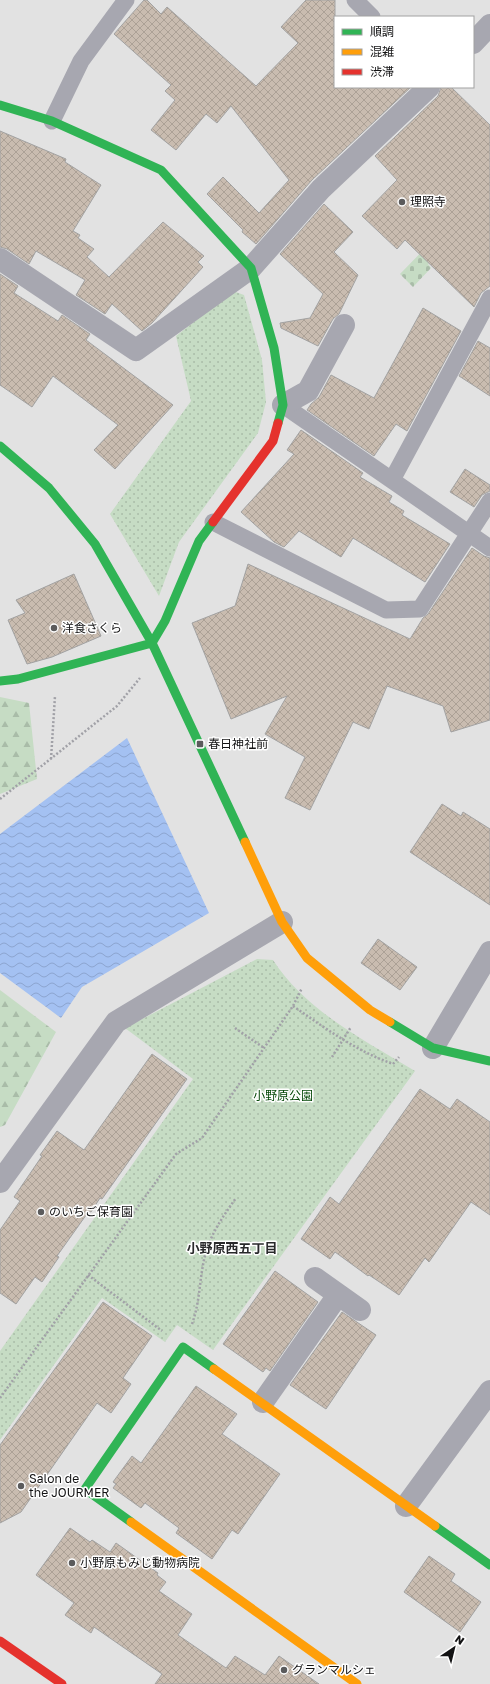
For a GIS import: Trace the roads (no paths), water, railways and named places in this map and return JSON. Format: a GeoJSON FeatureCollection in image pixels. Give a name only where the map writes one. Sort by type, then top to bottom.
{"type":"FeatureCollection","features":[{"type":"Feature","properties":{"kind":"street"},"geometry":{"type":"LineString","coordinates":[[474,42],[490,25]]}},
{"type":"Feature","properties":{"kind":"street"},"geometry":{"type":"LineString","coordinates":[[0,259],[136,350],[251,268],[321,190],[427,88]]}},
{"type":"Feature","properties":{"kind":"street"},"geometry":{"type":"LineString","coordinates":[[0,105],[52,122],[161,170],[251,268],[274,348],[283,405],[273,441],[199,541],[165,621],[152,643],[18,680],[0,681]]}},
{"type":"Feature","properties":{"kind":"street"},"geometry":{"type":"LineString","coordinates":[[283,405],[308,391],[344,325]]}},
{"type":"Feature","properties":{"kind":"street"},"geometry":{"type":"LineString","coordinates":[[0,446],[49,488],[95,544],[152,643],[282,922],[307,958],[370,1010],[433,1048],[490,1061]]}},
{"type":"Feature","properties":{"kind":"street"},"geometry":{"type":"LineString","coordinates":[[0,1182],[116,1022],[282,922]]}},
{"type":"Feature","properties":{"kind":"street"},"geometry":{"type":"LineString","coordinates":[[433,1048],[490,952]]}},
{"type":"Feature","properties":{"kind":"street"},"geometry":{"type":"LineString","coordinates":[[315,1278],[360,1310]]}},
{"type":"Feature","properties":{"kind":"street"},"geometry":{"type":"LineString","coordinates":[[263,1402],[338,1295]]}},
{"type":"Feature","properties":{"kind":"street"},"geometry":{"type":"LineString","coordinates":[[357,1684],[85,1489],[183,1347],[263,1402],[490,1565]]}},
{"type":"Feature","properties":{"kind":"street"},"geometry":{"type":"LineString","coordinates":[[406,1506],[490,1392]]}},
{"type":"Feature","properties":{"kind":"street"},"geometry":{"type":"LineString","coordinates":[[0,1640],[62,1684]]}},
{"type":"Feature","properties":{"kind":"lane"},"geometry":{"type":"LineString","coordinates":[[52,122],[81,62],[126,0]]}},
{"type":"Feature","properties":{"kind":"lane"},"geometry":{"type":"LineString","coordinates":[[355,0],[371,16]]}},
{"type":"Feature","properties":{"kind":"lane"},"geometry":{"type":"LineString","coordinates":[[392,480],[490,298]]}},
{"type":"Feature","properties":{"kind":"lane"},"geometry":{"type":"LineString","coordinates":[[283,405],[490,548]]}},
{"type":"Feature","properties":{"kind":"lane"},"geometry":{"type":"LineString","coordinates":[[213,522],[386,610],[420,609],[490,501]]}},
{"type":"Feature","properties":{"kind":"water"},"geometry":{"type":"Polygon","coordinates":[[[127,738],[209,913],[82,987],[61,1018],[0,973],[0,834],[127,738]]]}},
{"type":"Feature","properties":{"kind":"place","name":"理照寺"},"geometry":{"type":"Point","coordinates":[402,202]}},
{"type":"Feature","properties":{"kind":"place","name":"洋食さくら"},"geometry":{"type":"Point","coordinates":[54,628]}},
{"type":"Feature","properties":{"kind":"place","name":"春日神社前"},"geometry":{"type":"Point","coordinates":[200,744]}},
{"type":"Feature","properties":{"kind":"place","name":"のいちご保育園"},"geometry":{"type":"Point","coordinates":[41,1212]}},
{"type":"Feature","properties":{"kind":"place","name":"Salon de the JOURMER"},"geometry":{"type":"Point","coordinates":[21,1486]}},
{"type":"Feature","properties":{"kind":"place","name":"小野原もみじ動物病院"},"geometry":{"type":"Point","coordinates":[72,1563]}},
{"type":"Feature","properties":{"kind":"place","name":"グランマルシェ"},"geometry":{"type":"Point","coordinates":[284,1670]}},
{"type":"Feature","properties":{"kind":"district","name":"小野原西五丁目"},"geometry":{"type":"Point","coordinates":[232,1248]}},
{"type":"Feature","properties":{"kind":"park label","name":"小野原公園"},"geometry":{"type":"Point","coordinates":[283,1096]}}]}
